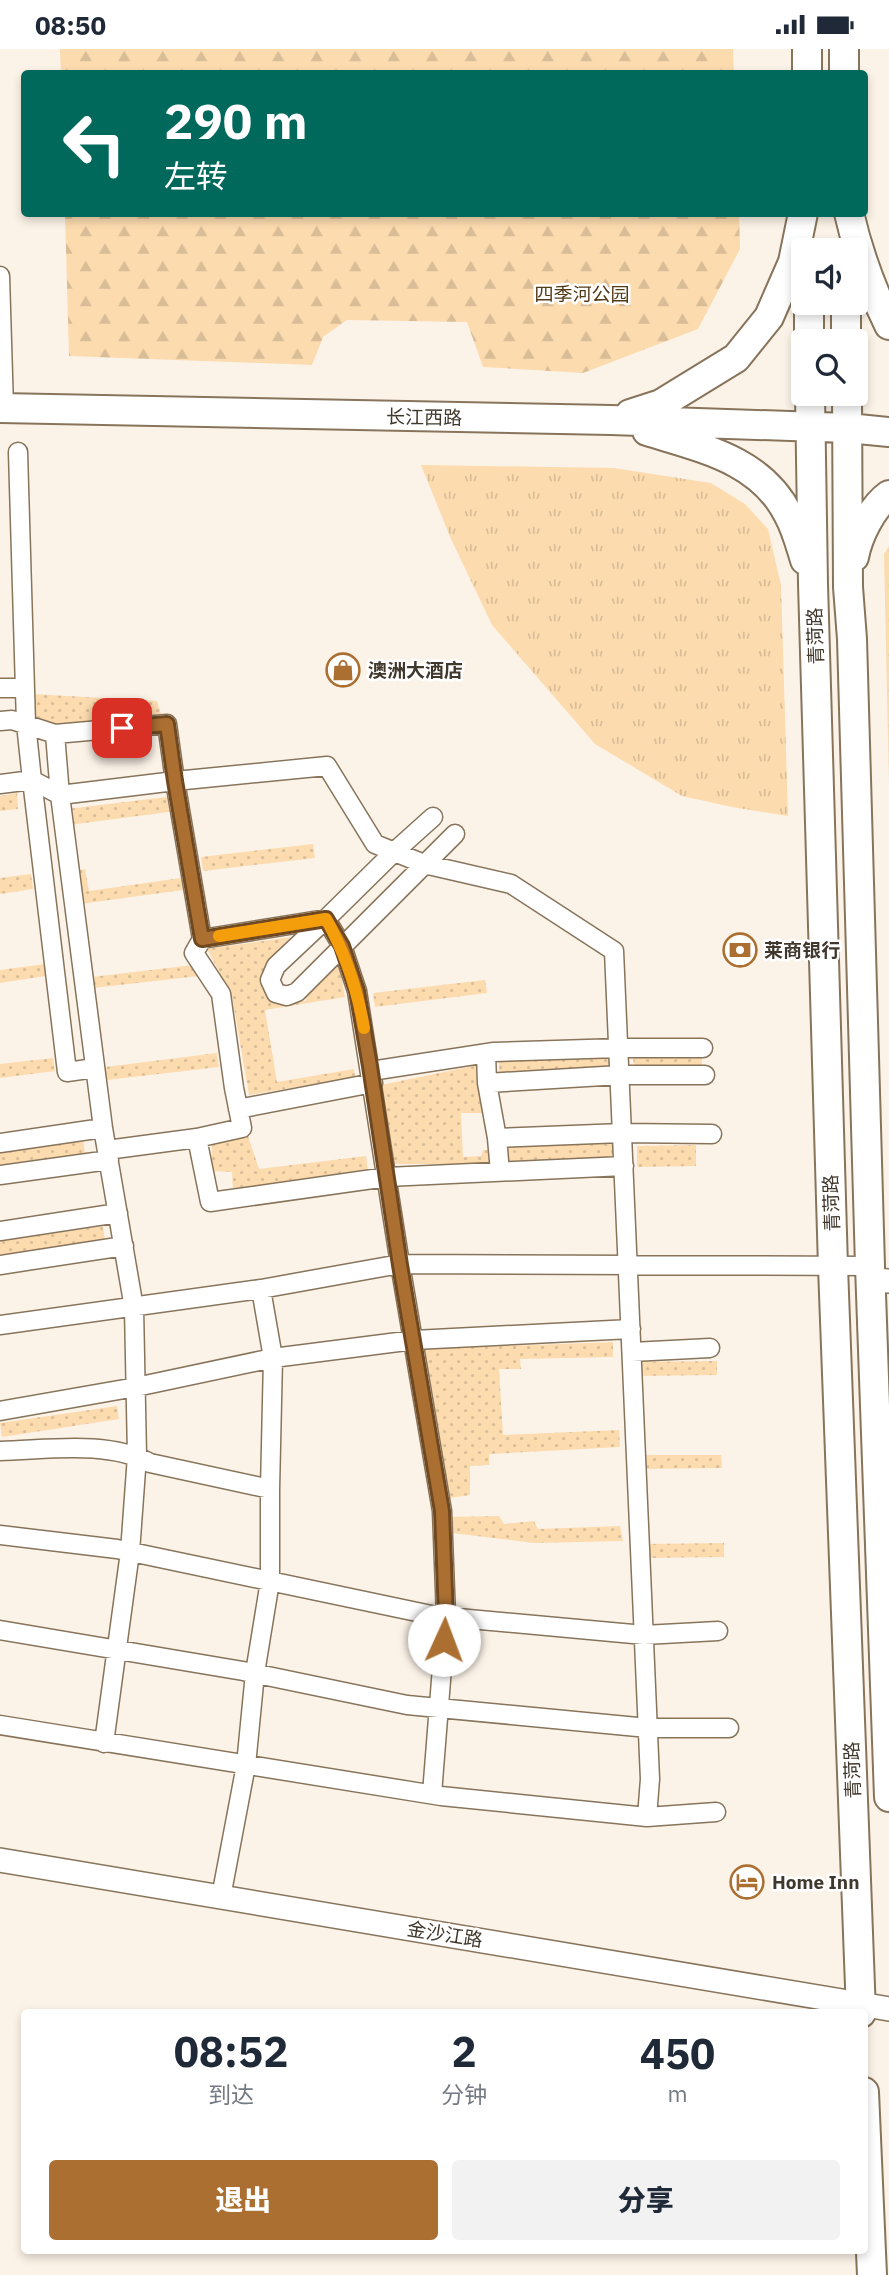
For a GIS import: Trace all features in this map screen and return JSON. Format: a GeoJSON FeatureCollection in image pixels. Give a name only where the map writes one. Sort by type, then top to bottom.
{"type":"FeatureCollection","features":[{"type":"Feature","properties":{"kind":"main road"},"geometry":{"type":"LineString","coordinates":[[807,49],[807,70]]}},
{"type":"Feature","properties":{"kind":"main road"},"geometry":{"type":"LineString","coordinates":[[844,49],[844,70]]}},
{"type":"Feature","properties":{"kind":"main road"},"geometry":{"type":"LineString","coordinates":[[611,420],[661,404],[714,374],[736,358],[769,317],[793,262],[805,217]]}},
{"type":"Feature","properties":{"kind":"main road"},"geometry":{"type":"LineString","coordinates":[[806,217],[807,238]]}},
{"type":"Feature","properties":{"kind":"main road"},"geometry":{"type":"LineString","coordinates":[[846,238],[847,217]]}},
{"type":"Feature","properties":{"kind":"main road"},"geometry":{"type":"LineString","coordinates":[[848,217],[889,325]]}},
{"type":"Feature","properties":{"kind":"main road","name":"青菏路"},"geometry":{"type":"LineString","coordinates":[[810,406],[833,1267],[861,2008]]}},
{"type":"Feature","properties":{"kind":"main road","name":"青菏路"},"geometry":{"type":"LineString","coordinates":[[847,406],[849,587],[877,1276],[889,1797]]}},
{"type":"Feature","properties":{"kind":"main road","name":"长江西路"},"geometry":{"type":"LineString","coordinates":[[2,408],[611,420],[848,428],[889,432]]}},
{"type":"Feature","properties":{"kind":"main road"},"geometry":{"type":"LineString","coordinates":[[611,420],[703,448],[753,471],[772,488],[788,512],[813,584]]}},
{"type":"Feature","properties":{"kind":"main road"},"geometry":{"type":"LineString","coordinates":[[849,587],[856,547],[868,521],[889,495]]}},
{"type":"Feature","properties":{"kind":"main road"},"geometry":{"type":"LineString","coordinates":[[868,2184],[872,2275]]}},
{"type":"Feature","properties":{"kind":"street"},"geometry":{"type":"LineString","coordinates":[[0,276],[2,408]]}},
{"type":"Feature","properties":{"kind":"street"},"geometry":{"type":"LineString","coordinates":[[18,452],[26,724],[68,1072],[95,1068]]}},
{"type":"Feature","properties":{"kind":"street"},"geometry":{"type":"LineString","coordinates":[[0,688],[24,688]]}},
{"type":"Feature","properties":{"kind":"street"},"geometry":{"type":"LineString","coordinates":[[0,721],[12,720],[55,734],[167,724],[202,939],[194,953],[221,994],[242,1128],[0,1175]]}},
{"type":"Feature","properties":{"kind":"street"},"geometry":{"type":"LineString","coordinates":[[55,734],[60,795],[103,1128],[134,1308],[137,1456],[130,1552],[104,1743]]}},
{"type":"Feature","properties":{"kind":"street"},"geometry":{"type":"LineString","coordinates":[[0,784],[32,780],[60,795],[327,766],[375,844],[424,865],[511,884],[614,951],[650,1779],[647,1817]]}},
{"type":"Feature","properties":{"kind":"street"},"geometry":{"type":"LineString","coordinates":[[433,817],[276,966],[270,981],[276,993],[287,996],[297,992],[455,834]]}},
{"type":"Feature","properties":{"kind":"street"},"geometry":{"type":"LineString","coordinates":[[202,939],[326,919]]}},
{"type":"Feature","properties":{"kind":"street"},"geometry":{"type":"LineString","coordinates":[[326,919],[342,946],[357,991],[442,1511],[446,1617],[432,1794]]}},
{"type":"Feature","properties":{"kind":"street"},"geometry":{"type":"LineString","coordinates":[[238,1109],[486,1053],[703,1048]]}},
{"type":"Feature","properties":{"kind":"street"},"geometry":{"type":"LineString","coordinates":[[486,1053],[487,1083],[500,1172]]}},
{"type":"Feature","properties":{"kind":"street"},"geometry":{"type":"LineString","coordinates":[[487,1083],[620,1075],[705,1075]]}},
{"type":"Feature","properties":{"kind":"street"},"geometry":{"type":"LineString","coordinates":[[0,1143],[103,1128]]}},
{"type":"Feature","properties":{"kind":"street"},"geometry":{"type":"LineString","coordinates":[[497,1138],[622,1133],[712,1134]]}},
{"type":"Feature","properties":{"kind":"street"},"geometry":{"type":"LineString","coordinates":[[197,1138],[210,1202],[387,1177],[624,1166]]}},
{"type":"Feature","properties":{"kind":"street"},"geometry":{"type":"LineString","coordinates":[[0,1231],[118,1213]]}},
{"type":"Feature","properties":{"kind":"street"},"geometry":{"type":"LineString","coordinates":[[0,1265],[124,1246]]}},
{"type":"Feature","properties":{"kind":"street"},"geometry":{"type":"LineString","coordinates":[[0,1325],[261,1289],[400,1265],[833,1267],[877,1276]]}},
{"type":"Feature","properties":{"kind":"street"},"geometry":{"type":"LineString","coordinates":[[221,1897],[246,1765],[254,1673],[270,1581],[273,1358],[261,1289]]}},
{"type":"Feature","properties":{"kind":"street"},"geometry":{"type":"LineString","coordinates":[[0,1411],[136,1387],[273,1358],[414,1340],[631,1329]]}},
{"type":"Feature","properties":{"kind":"street"},"geometry":{"type":"LineString","coordinates":[[632,1352],[710,1348]]}},
{"type":"Feature","properties":{"kind":"street"},"geometry":{"type":"LineString","coordinates":[[0,1451],[105,1448],[137,1456],[150,1463],[270,1489]]}},
{"type":"Feature","properties":{"kind":"street"},"geometry":{"type":"LineString","coordinates":[[0,1535],[130,1552],[446,1617],[644,1635],[718,1631]]}},
{"type":"Feature","properties":{"kind":"street"},"geometry":{"type":"LineString","coordinates":[[0,1630],[254,1673],[407,1705],[648,1728],[729,1728]]}},
{"type":"Feature","properties":{"kind":"street"},"geometry":{"type":"LineString","coordinates":[[0,1724],[104,1743],[432,1794],[647,1817],[716,1812]]}},
{"type":"Feature","properties":{"kind":"street","name":"金沙江路"},"geometry":{"type":"LineString","coordinates":[[0,1860],[861,2008],[889,2009]]}},
{"type":"Feature","properties":{"kind":"green space"},"geometry":{"type":"Polygon","coordinates":[[[60,49],[733,49],[734,70],[61,70],[60,49]]]}},
{"type":"Feature","properties":{"kind":"green space","name":"四季河公园"},"geometry":{"type":"Polygon","coordinates":[[[65,217],[739,217],[740,249],[698,329],[583,373],[483,367],[467,322],[347,320],[323,337],[312,365],[69,356],[65,217]]]}},
{"type":"Feature","properties":{"kind":"green space"},"geometry":{"type":"Polygon","coordinates":[[[421,465],[614,468],[711,483],[745,504],[768,529],[781,585],[788,816],[682,796],[595,744],[492,625],[451,539],[421,465]]]}},
{"type":"Feature","properties":{"kind":"green space"},"geometry":{"type":"Polygon","coordinates":[[[889,546],[889,786],[884,554],[889,546]]]}},
{"type":"Feature","properties":{"kind":"green space"},"geometry":{"type":"Polygon","coordinates":[[[32,694],[157,701],[162,717],[63,727],[32,716],[32,694]]]}},
{"type":"Feature","properties":{"kind":"green space"},"geometry":{"type":"Polygon","coordinates":[[[17,793],[18,809],[0,811],[0,796],[17,793]]]}},
{"type":"Feature","properties":{"kind":"green space"},"geometry":{"type":"Polygon","coordinates":[[[175,796],[176,811],[69,825],[67,809],[175,796]]]}},
{"type":"Feature","properties":{"kind":"green space"},"geometry":{"type":"Polygon","coordinates":[[[313,844],[315,858],[203,871],[201,857],[313,844]]]}},
{"type":"Feature","properties":{"kind":"green space"},"geometry":{"type":"Polygon","coordinates":[[[85,869],[89,891],[181,878],[183,890],[80,904],[75,871],[85,869]]]}},
{"type":"Feature","properties":{"kind":"green space"},"geometry":{"type":"Polygon","coordinates":[[[31,874],[33,889],[0,894],[0,878],[31,874]]]}},
{"type":"Feature","properties":{"kind":"green space"},"geometry":{"type":"Polygon","coordinates":[[[291,937],[269,960],[263,975],[264,983],[275,1003],[305,1001],[339,964],[345,997],[265,1010],[277,1082],[354,1069],[355,1077],[249,1095],[232,996],[207,949],[291,937]]]}},
{"type":"Feature","properties":{"kind":"green space"},"geometry":{"type":"Polygon","coordinates":[[[45,964],[46,976],[0,983],[0,970],[45,964]]]}},
{"type":"Feature","properties":{"kind":"green space"},"geometry":{"type":"Polygon","coordinates":[[[193,965],[199,976],[93,988],[92,977],[193,965]]]}},
{"type":"Feature","properties":{"kind":"green space"},"geometry":{"type":"Polygon","coordinates":[[[485,980],[487,993],[375,1007],[373,993],[485,980]]]}},
{"type":"Feature","properties":{"kind":"green space"},"geometry":{"type":"Polygon","coordinates":[[[217,1053],[219,1067],[107,1080],[105,1067],[217,1053]]]}},
{"type":"Feature","properties":{"kind":"green space"},"geometry":{"type":"Polygon","coordinates":[[[702,1054],[702,1068],[634,1071],[633,1056],[702,1054]]]}},
{"type":"Feature","properties":{"kind":"green space"},"geometry":{"type":"Polygon","coordinates":[[[612,1055],[612,1068],[499,1074],[499,1061],[612,1055]]]}},
{"type":"Feature","properties":{"kind":"green space"},"geometry":{"type":"Polygon","coordinates":[[[53,1058],[55,1071],[0,1078],[0,1064],[53,1058]]]}},
{"type":"Feature","properties":{"kind":"green space"},"geometry":{"type":"Polygon","coordinates":[[[478,1065],[482,1113],[461,1113],[463,1157],[481,1156],[483,1150],[491,1150],[492,1164],[395,1164],[381,1085],[478,1065]]]}},
{"type":"Feature","properties":{"kind":"green space"},"geometry":{"type":"Polygon","coordinates":[[[248,1136],[259,1169],[366,1156],[368,1171],[233,1190],[232,1172],[212,1171],[212,1141],[248,1136]]]}},
{"type":"Feature","properties":{"kind":"green space"},"geometry":{"type":"Polygon","coordinates":[[[83,1140],[85,1153],[0,1165],[0,1152],[83,1140]]]}},
{"type":"Feature","properties":{"kind":"green space"},"geometry":{"type":"Polygon","coordinates":[[[619,1143],[619,1157],[506,1161],[506,1147],[619,1143]]]}},
{"type":"Feature","properties":{"kind":"green space"},"geometry":{"type":"Polygon","coordinates":[[[696,1145],[696,1166],[637,1167],[637,1146],[696,1145]]]}},
{"type":"Feature","properties":{"kind":"green space"},"geometry":{"type":"Polygon","coordinates":[[[103,1226],[105,1242],[0,1257],[0,1241],[103,1226]]]}},
{"type":"Feature","properties":{"kind":"green space"},"geometry":{"type":"Polygon","coordinates":[[[613,1342],[613,1357],[520,1359],[521,1369],[499,1369],[503,1435],[619,1430],[620,1447],[489,1454],[489,1465],[470,1466],[470,1495],[450,1498],[424,1349],[613,1342]]]}},
{"type":"Feature","properties":{"kind":"green space"},"geometry":{"type":"Polygon","coordinates":[[[717,1361],[717,1375],[640,1376],[640,1362],[717,1361]]]}},
{"type":"Feature","properties":{"kind":"green space"},"geometry":{"type":"Polygon","coordinates":[[[117,1406],[119,1419],[2,1437],[0,1423],[117,1406]]]}},
{"type":"Feature","properties":{"kind":"green space"},"geometry":{"type":"Polygon","coordinates":[[[644,1455],[721,1455],[722,1468],[644,1469],[644,1455]]]}},
{"type":"Feature","properties":{"kind":"green space"},"geometry":{"type":"Polygon","coordinates":[[[499,1516],[504,1524],[534,1521],[538,1529],[620,1526],[623,1541],[534,1543],[452,1533],[449,1517],[499,1516]]]}},
{"type":"Feature","properties":{"kind":"green space"},"geometry":{"type":"Polygon","coordinates":[[[724,1543],[724,1557],[646,1558],[646,1544],[724,1543]]]}},
{"type":"Feature","properties":{"kind":"slow traffic"},"geometry":{"type":"LineString","coordinates":[[219,936],[326,919],[342,946],[357,991],[364,1028]]}},
{"type":"Feature","properties":{"kind":"place","name":"澳洲大酒店"},"geometry":{"type":"Point","coordinates":[343,670]}},
{"type":"Feature","properties":{"kind":"place","name":"莱商银行"},"geometry":{"type":"Point","coordinates":[740,950]}},
{"type":"Feature","properties":{"kind":"place","name":"Home Inn"},"geometry":{"type":"Point","coordinates":[747,1882]}},
{"type":"Feature","properties":{"kind":"route"},"geometry":{"type":"LineString","coordinates":[[122,728],[167,724],[202,939],[326,919],[342,946],[357,991],[442,1511],[446,1617],[444,1640]]}}]}
